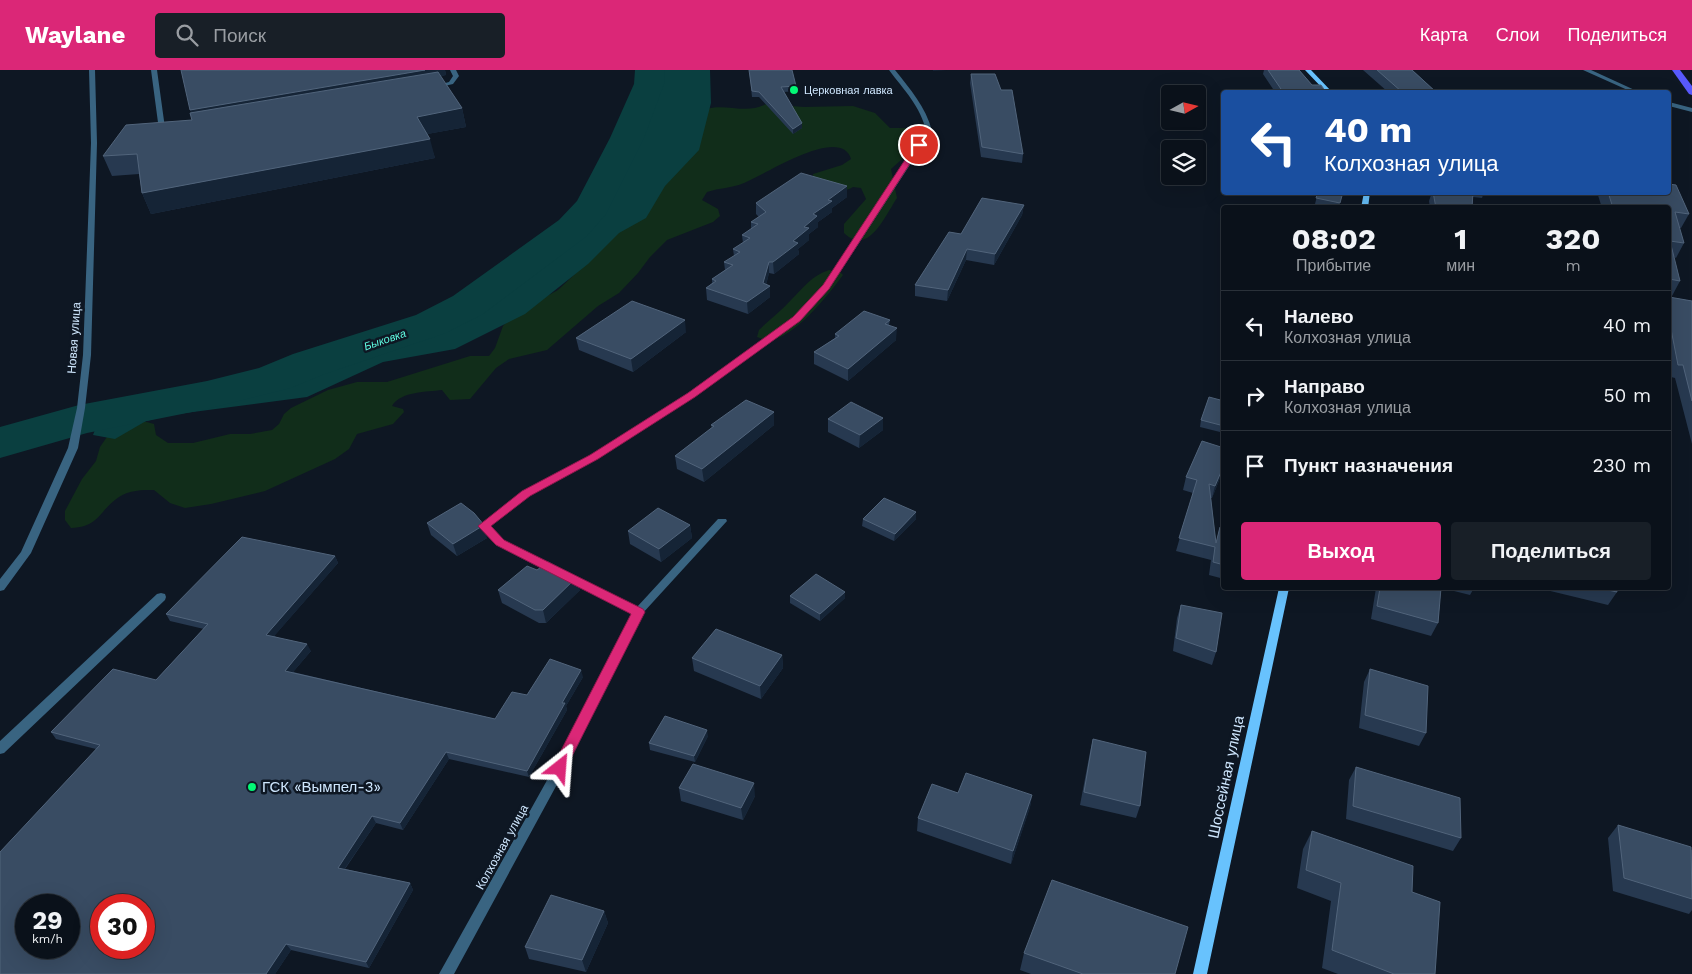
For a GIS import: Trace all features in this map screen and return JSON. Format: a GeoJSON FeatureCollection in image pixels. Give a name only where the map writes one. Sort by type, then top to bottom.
{"type":"FeatureCollection","features":[{"type":"Feature","properties":{"kind":"main road"},"geometry":{"type":"LineString","coordinates":[[1676,70],[1692,92]]}},
{"type":"Feature","properties":{"kind":"street","name":"Новая улица"},"geometry":{"type":"LineString","coordinates":[[0,588],[26,553],[73,448],[81,408],[87,355],[94,143],[92,70]]}},
{"type":"Feature","properties":{"kind":"street"},"geometry":{"type":"LineString","coordinates":[[154,70],[159,132],[172,131]]}},
{"type":"Feature","properties":{"kind":"street"},"geometry":{"type":"LineString","coordinates":[[426,89],[451,83],[456,76],[453,70]]}},
{"type":"Feature","properties":{"kind":"street"},"geometry":{"type":"LineString","coordinates":[[638,612],[500,543],[484,526],[526,493],[594,457],[692,395],[797,319],[826,287],[929,131],[922,112],[892,70]]}},
{"type":"Feature","properties":{"kind":"street"},"geometry":{"type":"LineString","coordinates":[[1308,70],[1327,90]]}},
{"type":"Feature","properties":{"kind":"street"},"geometry":{"type":"LineString","coordinates":[[1586,70],[1631,90]]}},
{"type":"Feature","properties":{"kind":"street"},"geometry":{"type":"LineString","coordinates":[[1671,105],[1692,110]]}},
{"type":"Feature","properties":{"kind":"street","name":"Колхозная улица"},"geometry":{"type":"LineString","coordinates":[[446,974],[569,751],[638,612],[722,521]]}},
{"type":"Feature","properties":{"kind":"street","name":"Шоссейная улица"},"geometry":{"type":"LineString","coordinates":[[1200,974],[1284,590]]}},
{"type":"Feature","properties":{"kind":"street"},"geometry":{"type":"LineString","coordinates":[[0,749],[161,596]]}},
{"type":"Feature","properties":{"kind":"shaded area"},"geometry":{"type":"Polygon","coordinates":[[[643,70],[710,70],[711,103],[699,150],[665,186],[646,218],[619,233],[588,264],[525,314],[455,349],[383,362],[307,397],[170,415],[146,421],[115,439],[93,435],[98,422],[112,416],[249,395],[333,368],[480,306],[602,216],[609,193],[608,154],[644,89],[643,70]]]}},
{"type":"Feature","properties":{"kind":"shaded area"},"geometry":{"type":"Polygon","coordinates":[[[766,104],[804,107],[853,106],[875,113],[890,128],[918,128],[928,134],[926,144],[910,152],[891,169],[897,198],[881,223],[868,237],[861,240],[853,239],[844,233],[844,224],[866,199],[861,188],[853,187],[838,190],[813,181],[813,174],[842,165],[851,159],[844,150],[833,147],[818,149],[801,155],[744,183],[707,192],[702,200],[718,209],[720,216],[713,222],[667,240],[619,293],[598,306],[547,350],[509,359],[496,368],[470,399],[450,400],[442,390],[415,393],[402,397],[392,406],[403,409],[404,412],[393,424],[357,434],[349,449],[335,459],[265,491],[185,508],[170,503],[154,490],[136,491],[119,497],[88,525],[71,528],[65,520],[65,511],[82,479],[96,461],[100,447],[111,431],[143,421],[154,424],[156,435],[168,443],[193,443],[230,434],[250,434],[272,430],[291,408],[328,390],[357,382],[387,382],[470,356],[489,356],[495,348],[503,326],[514,314],[558,290],[575,274],[706,109],[721,107],[751,109],[766,104]]]}},
{"type":"Feature","properties":{"kind":"shaded area"},"geometry":{"type":"Polygon","coordinates":[[[829,270],[839,271],[843,275],[810,315],[788,333],[778,338],[768,340],[757,337],[759,330],[808,282],[817,275],[829,270]]]}},
{"type":"Feature","properties":{"kind":"building"},"geometry":{"type":"Polygon","coordinates":[[[181,70],[425,70],[190,110],[181,70]]]}},
{"type":"Feature","properties":{"kind":"building"},"geometry":{"type":"Polygon","coordinates":[[[749,70],[792,70],[796,86],[781,87],[802,123],[793,129],[759,92],[752,91],[749,70]]]}},
{"type":"Feature","properties":{"kind":"building"},"geometry":{"type":"Polygon","coordinates":[[[1268,70],[1299,70],[1312,85],[1321,85],[1325,90],[1282,90],[1268,70]]]}},
{"type":"Feature","properties":{"kind":"building"},"geometry":{"type":"Polygon","coordinates":[[[1377,70],[1412,70],[1434,90],[1400,90],[1377,70]]]}},
{"type":"Feature","properties":{"kind":"building"},"geometry":{"type":"Polygon","coordinates":[[[438,72],[462,108],[417,117],[430,139],[142,193],[137,154],[103,156],[126,125],[192,120],[190,113],[438,72]]]}},
{"type":"Feature","properties":{"kind":"building"},"geometry":{"type":"Polygon","coordinates":[[[971,74],[995,74],[1001,90],[1012,90],[1023,154],[982,147],[971,74]]]}},
{"type":"Feature","properties":{"kind":"building"},"geometry":{"type":"Polygon","coordinates":[[[801,173],[847,186],[828,200],[832,201],[813,214],[817,216],[804,227],[809,228],[793,241],[798,243],[773,262],[769,262],[763,283],[770,286],[747,302],[706,288],[716,281],[712,279],[733,265],[724,262],[740,252],[733,249],[750,238],[742,235],[758,224],[751,222],[766,212],[756,203],[801,173]]]}},
{"type":"Feature","properties":{"kind":"building"},"geometry":{"type":"Polygon","coordinates":[[[1671,184],[1676,185],[1689,214],[1675,212],[1684,243],[1671,241],[1671,205],[1612,205],[1609,195],[1671,195],[1671,184]]]}},
{"type":"Feature","properties":{"kind":"building"},"geometry":{"type":"Polygon","coordinates":[[[1317,195],[1342,195],[1340,203],[1316,198],[1317,195]]]}},
{"type":"Feature","properties":{"kind":"building"},"geometry":{"type":"Polygon","coordinates":[[[1434,195],[1473,195],[1472,205],[1435,205],[1434,195]]]}},
{"type":"Feature","properties":{"kind":"building"},"geometry":{"type":"Polygon","coordinates":[[[982,198],[1024,205],[995,254],[967,249],[948,290],[915,285],[949,232],[961,234],[982,198]]]}},
{"type":"Feature","properties":{"kind":"building"},"geometry":{"type":"Polygon","coordinates":[[[1671,245],[1680,281],[1671,279],[1671,245]]]}},
{"type":"Feature","properties":{"kind":"building"},"geometry":{"type":"Polygon","coordinates":[[[1671,297],[1692,301],[1692,401],[1683,365],[1678,365],[1671,329],[1671,297]]]}},
{"type":"Feature","properties":{"kind":"building"},"geometry":{"type":"Polygon","coordinates":[[[632,301],[685,320],[631,359],[576,338],[632,301]]]}},
{"type":"Feature","properties":{"kind":"building"},"geometry":{"type":"Polygon","coordinates":[[[864,311],[890,320],[885,324],[897,328],[848,369],[814,352],[839,336],[835,334],[864,311]]]}},
{"type":"Feature","properties":{"kind":"building"},"geometry":{"type":"Polygon","coordinates":[[[1209,397],[1221,400],[1221,425],[1201,420],[1209,397]]]}},
{"type":"Feature","properties":{"kind":"building"},"geometry":{"type":"Polygon","coordinates":[[[746,400],[774,412],[702,469],[675,456],[714,426],[711,425],[746,400]]]}},
{"type":"Feature","properties":{"kind":"building"},"geometry":{"type":"Polygon","coordinates":[[[851,402],[883,418],[860,435],[828,419],[851,402]]]}},
{"type":"Feature","properties":{"kind":"building"},"geometry":{"type":"Polygon","coordinates":[[[1202,441],[1221,447],[1221,472],[1215,486],[1209,484],[1216,543],[1221,527],[1221,564],[1213,562],[1215,547],[1179,538],[1197,480],[1186,477],[1202,441]]]}},
{"type":"Feature","properties":{"kind":"building"},"geometry":{"type":"Polygon","coordinates":[[[884,498],[916,512],[895,534],[863,519],[884,498]]]}},
{"type":"Feature","properties":{"kind":"building"},"geometry":{"type":"Polygon","coordinates":[[[461,503],[474,513],[484,525],[453,544],[427,523],[461,503]]]}},
{"type":"Feature","properties":{"kind":"building"},"geometry":{"type":"Polygon","coordinates":[[[658,508],[690,525],[659,549],[628,531],[658,508]]]}},
{"type":"Feature","properties":{"kind":"building","name":"ГСК «Вымпел-3»"},"geometry":{"type":"Polygon","coordinates":[[[242,537],[335,556],[266,635],[307,644],[285,671],[495,719],[512,692],[527,695],[550,659],[581,670],[527,771],[446,752],[400,823],[372,816],[338,868],[410,883],[366,962],[286,944],[266,974],[0,974],[0,852],[100,745],[51,732],[113,669],[156,680],[208,624],[166,614],[242,537]]]}},
{"type":"Feature","properties":{"kind":"building"},"geometry":{"type":"Polygon","coordinates":[[[548,562],[577,577],[543,610],[535,610],[498,590],[527,566],[537,570],[548,562]]]}},
{"type":"Feature","properties":{"kind":"building"},"geometry":{"type":"Polygon","coordinates":[[[816,574],[845,592],[820,614],[790,596],[816,574]]]}},
{"type":"Feature","properties":{"kind":"building"},"geometry":{"type":"Polygon","coordinates":[[[1380,590],[1441,590],[1438,623],[1377,606],[1380,590]]]}},
{"type":"Feature","properties":{"kind":"building"},"geometry":{"type":"Polygon","coordinates":[[[1181,605],[1222,613],[1216,652],[1176,638],[1181,605]]]}},
{"type":"Feature","properties":{"kind":"building"},"geometry":{"type":"Polygon","coordinates":[[[716,629],[782,655],[760,686],[692,658],[716,629]]]}},
{"type":"Feature","properties":{"kind":"building"},"geometry":{"type":"Polygon","coordinates":[[[1370,669],[1428,686],[1426,733],[1365,715],[1370,669]]]}},
{"type":"Feature","properties":{"kind":"building"},"geometry":{"type":"Polygon","coordinates":[[[665,716],[707,730],[694,756],[649,743],[665,716]]]}},
{"type":"Feature","properties":{"kind":"building"},"geometry":{"type":"Polygon","coordinates":[[[1093,739],[1146,752],[1140,806],[1084,792],[1093,739]]]}},
{"type":"Feature","properties":{"kind":"building"},"geometry":{"type":"Polygon","coordinates":[[[693,764],[754,783],[741,808],[679,788],[693,764]]]}},
{"type":"Feature","properties":{"kind":"building"},"geometry":{"type":"Polygon","coordinates":[[[1356,767],[1460,798],[1461,838],[1353,806],[1356,767]]]}},
{"type":"Feature","properties":{"kind":"building"},"geometry":{"type":"Polygon","coordinates":[[[966,773],[1032,795],[1013,851],[918,818],[932,784],[958,793],[966,773]]]}},
{"type":"Feature","properties":{"kind":"building"},"geometry":{"type":"Polygon","coordinates":[[[1618,825],[1691,847],[1692,899],[1624,878],[1618,825]]]}},
{"type":"Feature","properties":{"kind":"building"},"geometry":{"type":"Polygon","coordinates":[[[1312,831],[1413,866],[1412,892],[1440,902],[1435,974],[1394,974],[1332,950],[1341,883],[1306,870],[1312,831]]]}},
{"type":"Feature","properties":{"kind":"building"},"geometry":{"type":"Polygon","coordinates":[[[1052,880],[1188,927],[1175,974],[1083,974],[1024,953],[1052,880]]]}},
{"type":"Feature","properties":{"kind":"building"},"geometry":{"type":"Polygon","coordinates":[[[551,895],[604,911],[582,960],[525,947],[551,895]]]}},
{"type":"Feature","properties":{"kind":"waterway","name":"Быковка"},"geometry":{"type":"LineString","coordinates":[[0,443],[79,420],[207,395],[275,378],[309,364],[431,324],[468,305],[573,228],[593,206],[627,138],[649,84],[650,70]]}},
{"type":"Feature","properties":{"kind":"place","name":"Церковная лавка"},"geometry":{"type":"Point","coordinates":[794,90]}},
{"type":"Feature","properties":{"kind":"place","name":"ГСК «Вымпел-3»"},"geometry":{"type":"Point","coordinates":[252,787]}},
{"type":"Feature","properties":{"kind":"route"},"geometry":{"type":"LineString","coordinates":[[560,768],[638,612],[500,543],[484,526],[526,493],[594,457],[692,395],[797,319],[826,287],[860,238],[919,145]]}}]}
